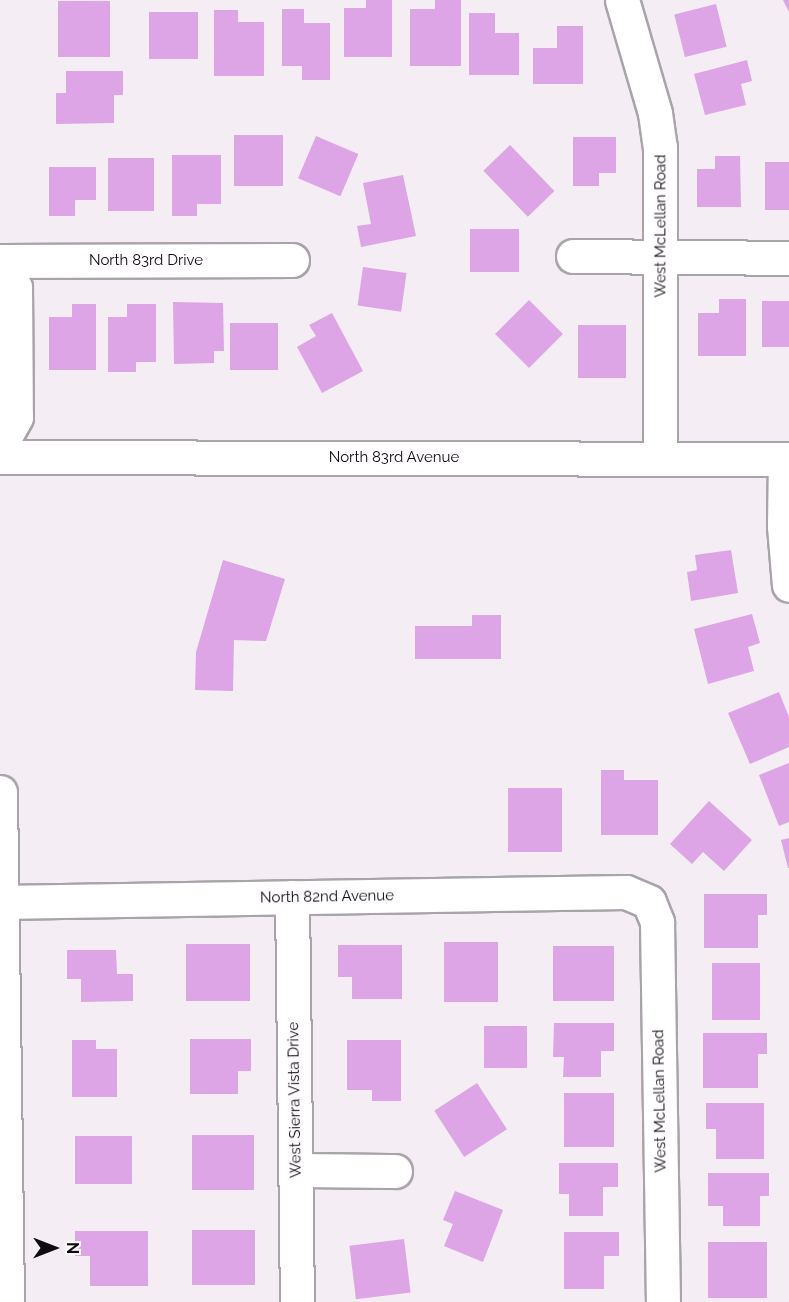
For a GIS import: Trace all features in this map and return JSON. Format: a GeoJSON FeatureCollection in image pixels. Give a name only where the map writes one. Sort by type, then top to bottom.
{"type":"FeatureCollection","features":[{"type":"Feature","properties":{"kind":"street","name":"West McLellan Road"},"geometry":{"type":"LineString","coordinates":[[622,0],[655,113],[660,147],[660,458]]}},
{"type":"Feature","properties":{"kind":"street"},"geometry":{"type":"LineString","coordinates":[[573,256],[789,258]]}},
{"type":"Feature","properties":{"kind":"street","name":"North 83rd Drive"},"geometry":{"type":"LineString","coordinates":[[0,263],[292,260]]}},
{"type":"Feature","properties":{"kind":"street"},"geometry":{"type":"LineString","coordinates":[[0,263],[15,287],[16,417],[0,446]]}},
{"type":"Feature","properties":{"kind":"street","name":"North 83rd Avenue"},"geometry":{"type":"LineString","coordinates":[[0,457],[787,459]]}},
{"type":"Feature","properties":{"kind":"street"},"geometry":{"type":"LineString","coordinates":[[787,459],[784,526],[789,585]]}},
{"type":"Feature","properties":{"kind":"street"},"geometry":{"type":"LineString","coordinates":[[0,792],[8,1302]]}},
{"type":"Feature","properties":{"kind":"street","name":"North 82nd Avenue"},"geometry":{"type":"LineString","coordinates":[[1,902],[626,892],[650,902]]}},
{"type":"Feature","properties":{"kind":"street","name":"West Sierra Vista Drive"},"geometry":{"type":"LineString","coordinates":[[292,897],[297,1302]]}},
{"type":"Feature","properties":{"kind":"street","name":"West McLellan Road"},"geometry":{"type":"LineString","coordinates":[[650,902],[657,922],[663,1302]]}},
{"type":"Feature","properties":{"kind":"street"},"geometry":{"type":"LineString","coordinates":[[296,1170],[396,1171]]}},
{"type":"Feature","properties":{"kind":"building"},"geometry":{"type":"Polygon","coordinates":[[[366,0],[392,0],[392,57],[344,57],[344,8],[366,8],[366,0]]]}},
{"type":"Feature","properties":{"kind":"building"},"geometry":{"type":"Polygon","coordinates":[[[435,0],[461,0],[461,66],[410,66],[410,9],[435,9],[435,0]]]}},
{"type":"Feature","properties":{"kind":"building"},"geometry":{"type":"Polygon","coordinates":[[[783,0],[789,0],[789,12],[783,0]]]}},
{"type":"Feature","properties":{"kind":"building"},"geometry":{"type":"Polygon","coordinates":[[[58,1],[110,1],[110,57],[58,57],[58,1]]]}},
{"type":"Feature","properties":{"kind":"building"},"geometry":{"type":"Polygon","coordinates":[[[716,4],[727,47],[685,57],[674,14],[716,4]]]}},
{"type":"Feature","properties":{"kind":"building"},"geometry":{"type":"Polygon","coordinates":[[[282,9],[304,9],[304,23],[330,23],[330,80],[302,80],[302,66],[282,66],[282,9]]]}},
{"type":"Feature","properties":{"kind":"building"},"geometry":{"type":"Polygon","coordinates":[[[214,10],[238,10],[238,22],[264,22],[264,76],[214,76],[214,10]]]}},
{"type":"Feature","properties":{"kind":"building"},"geometry":{"type":"Polygon","coordinates":[[[149,12],[198,12],[198,59],[149,59],[149,12]]]}},
{"type":"Feature","properties":{"kind":"building"},"geometry":{"type":"Polygon","coordinates":[[[469,13],[495,13],[495,33],[519,33],[519,75],[469,75],[469,13]]]}},
{"type":"Feature","properties":{"kind":"building"},"geometry":{"type":"Polygon","coordinates":[[[557,26],[583,26],[583,84],[533,84],[533,48],[557,48],[557,26]]]}},
{"type":"Feature","properties":{"kind":"building"},"geometry":{"type":"Polygon","coordinates":[[[747,60],[752,81],[741,84],[746,105],[705,115],[694,74],[747,60]]]}},
{"type":"Feature","properties":{"kind":"building"},"geometry":{"type":"Polygon","coordinates":[[[66,71],[123,71],[123,95],[114,95],[114,123],[56,124],[56,93],[66,93],[66,71]]]}},
{"type":"Feature","properties":{"kind":"building"},"geometry":{"type":"Polygon","coordinates":[[[234,135],[283,135],[283,186],[234,186],[234,135]]]}},
{"type":"Feature","properties":{"kind":"building"},"geometry":{"type":"Polygon","coordinates":[[[316,136],[358,154],[340,196],[298,178],[316,136]]]}},
{"type":"Feature","properties":{"kind":"building"},"geometry":{"type":"Polygon","coordinates":[[[573,137],[616,137],[616,173],[599,173],[599,186],[573,186],[573,137]]]}},
{"type":"Feature","properties":{"kind":"building"},"geometry":{"type":"Polygon","coordinates":[[[510,145],[554,191],[528,217],[483,171],[510,145]]]}},
{"type":"Feature","properties":{"kind":"building"},"geometry":{"type":"Polygon","coordinates":[[[172,155],[221,155],[221,204],[197,204],[197,216],[172,216],[172,155]]]}},
{"type":"Feature","properties":{"kind":"building"},"geometry":{"type":"Polygon","coordinates":[[[715,156],[740,156],[741,207],[697,207],[697,169],[715,169],[715,156]]]}},
{"type":"Feature","properties":{"kind":"building"},"geometry":{"type":"Polygon","coordinates":[[[108,158],[154,158],[154,211],[108,211],[108,158]]]}},
{"type":"Feature","properties":{"kind":"building"},"geometry":{"type":"Polygon","coordinates":[[[765,162],[789,162],[789,210],[765,210],[765,162]]]}},
{"type":"Feature","properties":{"kind":"building"},"geometry":{"type":"Polygon","coordinates":[[[49,167],[96,167],[96,200],[75,200],[75,216],[49,216],[49,167]]]}},
{"type":"Feature","properties":{"kind":"building"},"geometry":{"type":"Polygon","coordinates":[[[403,175],[416,236],[361,247],[357,226],[371,224],[363,183],[403,175]]]}},
{"type":"Feature","properties":{"kind":"building"},"geometry":{"type":"Polygon","coordinates":[[[470,229],[519,229],[519,272],[470,272],[470,229]]]}},
{"type":"Feature","properties":{"kind":"building"},"geometry":{"type":"Polygon","coordinates":[[[363,267],[407,273],[401,312],[358,306],[363,267]]]}},
{"type":"Feature","properties":{"kind":"building"},"geometry":{"type":"Polygon","coordinates":[[[719,299],[746,299],[746,356],[698,356],[698,313],[719,313],[719,299]]]}},
{"type":"Feature","properties":{"kind":"building"},"geometry":{"type":"Polygon","coordinates":[[[529,300],[563,334],[529,368],[495,334],[529,300]]]}},
{"type":"Feature","properties":{"kind":"building"},"geometry":{"type":"Polygon","coordinates":[[[762,301],[789,301],[789,347],[762,347],[762,301]]]}},
{"type":"Feature","properties":{"kind":"building"},"geometry":{"type":"Polygon","coordinates":[[[173,302],[223,303],[224,351],[214,351],[214,363],[174,364],[173,302]]]}},
{"type":"Feature","properties":{"kind":"building"},"geometry":{"type":"Polygon","coordinates":[[[72,304],[96,304],[96,370],[49,370],[49,317],[72,317],[72,304]]]}},
{"type":"Feature","properties":{"kind":"building"},"geometry":{"type":"Polygon","coordinates":[[[127,304],[156,304],[156,362],[136,362],[136,372],[108,372],[108,317],[127,317],[127,304]]]}},
{"type":"Feature","properties":{"kind":"building"},"geometry":{"type":"Polygon","coordinates":[[[332,313],[363,371],[322,393],[297,347],[316,336],[309,325],[332,313]]]}},
{"type":"Feature","properties":{"kind":"building"},"geometry":{"type":"Polygon","coordinates":[[[230,323],[278,323],[278,370],[230,370],[230,323]]]}},
{"type":"Feature","properties":{"kind":"building"},"geometry":{"type":"Polygon","coordinates":[[[578,325],[626,325],[626,378],[578,378],[578,325]]]}},
{"type":"Feature","properties":{"kind":"building"},"geometry":{"type":"Polygon","coordinates":[[[731,550],[738,593],[691,601],[687,572],[697,570],[695,555],[731,550]]]}},
{"type":"Feature","properties":{"kind":"building"},"geometry":{"type":"Polygon","coordinates":[[[223,560],[285,579],[266,641],[234,640],[233,691],[195,690],[196,652],[223,560]]]}},
{"type":"Feature","properties":{"kind":"building"},"geometry":{"type":"Polygon","coordinates":[[[752,614],[760,643],[748,647],[754,671],[708,684],[694,629],[752,614]]]}},
{"type":"Feature","properties":{"kind":"building"},"geometry":{"type":"Polygon","coordinates":[[[472,615],[501,615],[501,659],[415,659],[415,626],[472,626],[472,615]]]}},
{"type":"Feature","properties":{"kind":"building"},"geometry":{"type":"Polygon","coordinates":[[[779,692],[789,717],[789,747],[750,764],[728,713],[779,692]]]}},
{"type":"Feature","properties":{"kind":"building"},"geometry":{"type":"Polygon","coordinates":[[[789,763],[789,822],[779,826],[759,775],[789,763]]]}},
{"type":"Feature","properties":{"kind":"building"},"geometry":{"type":"Polygon","coordinates":[[[601,770],[624,770],[624,780],[658,780],[658,835],[601,835],[601,770]]]}},
{"type":"Feature","properties":{"kind":"building"},"geometry":{"type":"Polygon","coordinates":[[[508,788],[562,788],[562,852],[508,852],[508,788]]]}},
{"type":"Feature","properties":{"kind":"building"},"geometry":{"type":"Polygon","coordinates":[[[709,801],[752,840],[724,871],[703,852],[692,864],[670,844],[709,801]]]}},
{"type":"Feature","properties":{"kind":"building"},"geometry":{"type":"Polygon","coordinates":[[[789,838],[789,868],[788,868],[781,840],[789,838]]]}},
{"type":"Feature","properties":{"kind":"building"},"geometry":{"type":"Polygon","coordinates":[[[704,894],[767,894],[767,915],[758,915],[758,948],[704,948],[704,894]]]}},
{"type":"Feature","properties":{"kind":"building"},"geometry":{"type":"Polygon","coordinates":[[[444,942],[498,942],[498,1002],[444,1002],[444,942]]]}},
{"type":"Feature","properties":{"kind":"building"},"geometry":{"type":"Polygon","coordinates":[[[186,944],[250,944],[250,1001],[186,1001],[186,944]]]}},
{"type":"Feature","properties":{"kind":"building"},"geometry":{"type":"Polygon","coordinates":[[[338,945],[402,945],[402,999],[352,999],[352,977],[338,977],[338,945]]]}},
{"type":"Feature","properties":{"kind":"building"},"geometry":{"type":"Polygon","coordinates":[[[553,946],[614,946],[614,1001],[553,1001],[553,946]]]}},
{"type":"Feature","properties":{"kind":"building"},"geometry":{"type":"Polygon","coordinates":[[[67,950],[116,950],[117,974],[133,974],[133,1001],[81,1002],[81,979],[67,979],[67,950]]]}},
{"type":"Feature","properties":{"kind":"building"},"geometry":{"type":"Polygon","coordinates":[[[712,963],[760,963],[760,1020],[712,1020],[712,963]]]}},
{"type":"Feature","properties":{"kind":"building"},"geometry":{"type":"Polygon","coordinates":[[[554,1023],[614,1023],[614,1051],[601,1051],[601,1077],[563,1077],[564,1057],[553,1057],[554,1023]]]}},
{"type":"Feature","properties":{"kind":"building"},"geometry":{"type":"Polygon","coordinates":[[[484,1026],[527,1026],[527,1068],[484,1068],[484,1026]]]}},
{"type":"Feature","properties":{"kind":"building"},"geometry":{"type":"Polygon","coordinates":[[[703,1033],[767,1033],[767,1054],[758,1054],[758,1088],[703,1088],[703,1033]]]}},
{"type":"Feature","properties":{"kind":"building"},"geometry":{"type":"Polygon","coordinates":[[[190,1039],[251,1039],[251,1071],[238,1071],[238,1094],[190,1094],[190,1039]]]}},
{"type":"Feature","properties":{"kind":"building"},"geometry":{"type":"Polygon","coordinates":[[[72,1040],[96,1040],[96,1049],[117,1049],[117,1097],[72,1097],[72,1040]]]}},
{"type":"Feature","properties":{"kind":"building"},"geometry":{"type":"Polygon","coordinates":[[[347,1040],[401,1040],[401,1101],[372,1101],[372,1090],[347,1090],[347,1040]]]}},
{"type":"Feature","properties":{"kind":"building"},"geometry":{"type":"Polygon","coordinates":[[[477,1083],[507,1129],[464,1157],[434,1111],[477,1083]]]}},
{"type":"Feature","properties":{"kind":"building"},"geometry":{"type":"Polygon","coordinates":[[[564,1093],[614,1093],[614,1147],[564,1147],[564,1093]]]}},
{"type":"Feature","properties":{"kind":"building"},"geometry":{"type":"Polygon","coordinates":[[[706,1103],[764,1103],[764,1159],[716,1159],[716,1129],[706,1129],[706,1103]]]}},
{"type":"Feature","properties":{"kind":"building"},"geometry":{"type":"Polygon","coordinates":[[[192,1135],[254,1135],[254,1190],[192,1190],[192,1135]]]}},
{"type":"Feature","properties":{"kind":"building"},"geometry":{"type":"Polygon","coordinates":[[[75,1136],[132,1136],[132,1184],[75,1184],[75,1136]]]}},
{"type":"Feature","properties":{"kind":"building"},"geometry":{"type":"Polygon","coordinates":[[[559,1163],[618,1163],[618,1187],[603,1187],[603,1216],[569,1216],[569,1194],[559,1194],[559,1163]]]}},
{"type":"Feature","properties":{"kind":"building"},"geometry":{"type":"Polygon","coordinates":[[[708,1173],[769,1173],[769,1196],[760,1196],[760,1226],[723,1226],[723,1206],[708,1206],[708,1173]]]}},
{"type":"Feature","properties":{"kind":"building"},"geometry":{"type":"Polygon","coordinates":[[[455,1191],[503,1210],[483,1262],[444,1246],[453,1224],[443,1220],[455,1191]]]}},
{"type":"Feature","properties":{"kind":"building"},"geometry":{"type":"Polygon","coordinates":[[[192,1230],[255,1230],[255,1285],[192,1285],[192,1230]]]}},
{"type":"Feature","properties":{"kind":"building"},"geometry":{"type":"Polygon","coordinates":[[[75,1231],[148,1231],[148,1286],[90,1286],[90,1256],[75,1256],[75,1231]]]}},
{"type":"Feature","properties":{"kind":"building"},"geometry":{"type":"Polygon","coordinates":[[[564,1232],[619,1232],[619,1256],[604,1256],[604,1289],[564,1289],[564,1232]]]}},
{"type":"Feature","properties":{"kind":"building"},"geometry":{"type":"Polygon","coordinates":[[[404,1239],[411,1293],[356,1299],[349,1246],[404,1239]]]}},
{"type":"Feature","properties":{"kind":"building"},"geometry":{"type":"Polygon","coordinates":[[[708,1242],[767,1242],[767,1298],[708,1298],[708,1242]]]}}]}
